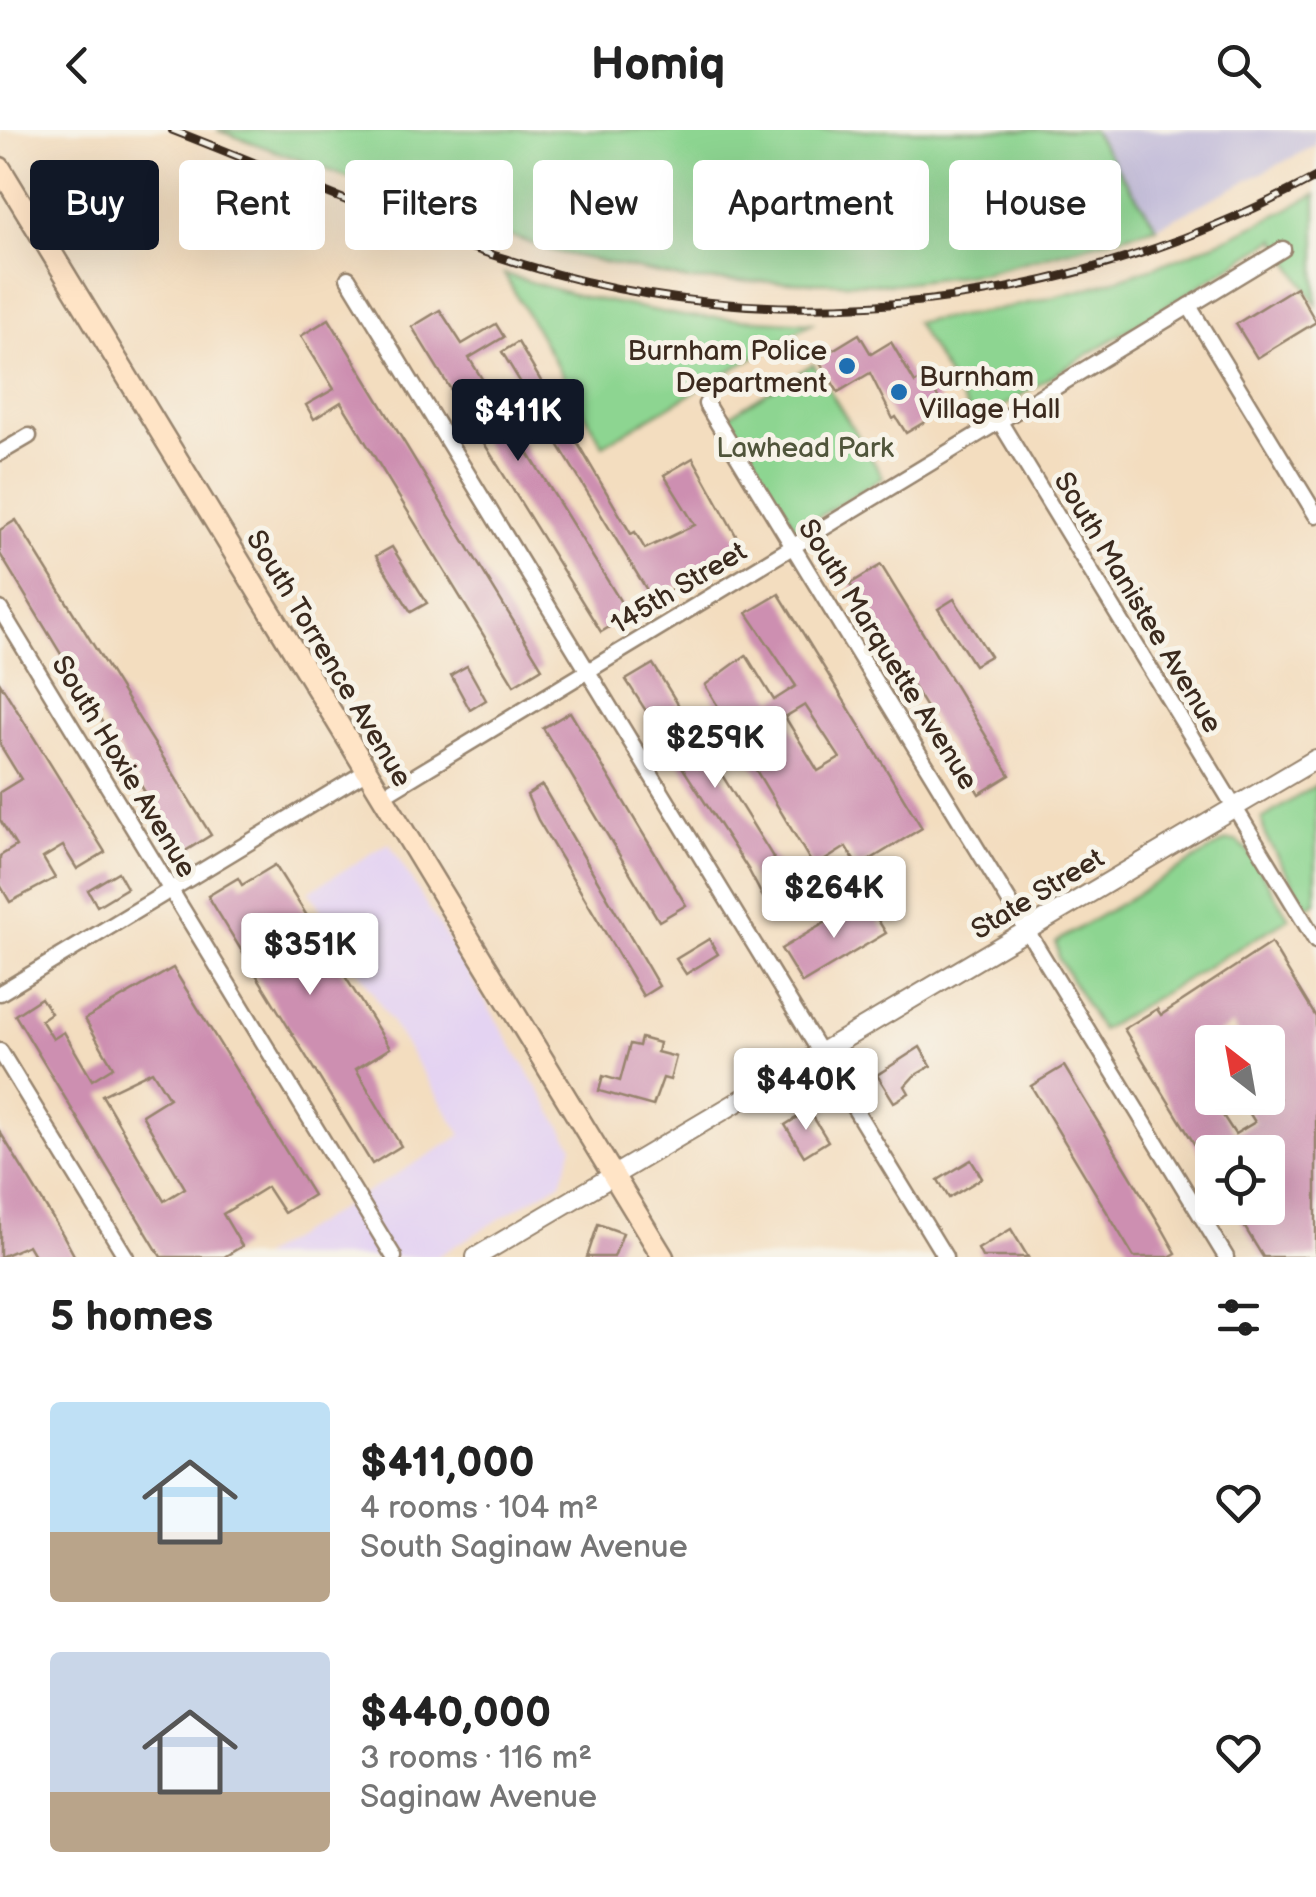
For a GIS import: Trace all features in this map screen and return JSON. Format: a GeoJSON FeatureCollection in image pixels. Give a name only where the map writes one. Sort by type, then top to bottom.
{"type":"FeatureCollection","features":[{"type":"Feature","properties":{"kind":"main road","name":"South Torrence Avenue"},"geometry":{"type":"LineString","coordinates":[[0,168],[663,1257]]}},
{"type":"Feature","properties":{"kind":"street","name":"145th Street"},"geometry":{"type":"LineString","coordinates":[[382,796],[1283,248]]}},
{"type":"Feature","properties":{"kind":"street"},"geometry":{"type":"LineString","coordinates":[[348,278],[945,1257]]}},
{"type":"Feature","properties":{"kind":"street"},"geometry":{"type":"LineString","coordinates":[[1189,306],[1314,506]]}},
{"type":"Feature","properties":{"kind":"street","name":"South Marquette Avenue"},"geometry":{"type":"LineString","coordinates":[[706,404],[1226,1257]]}},
{"type":"Feature","properties":{"kind":"street","name":"South Manistee Avenue"},"geometry":{"type":"LineString","coordinates":[[1000,422],[1316,941]]}},
{"type":"Feature","properties":{"kind":"street"},"geometry":{"type":"LineString","coordinates":[[0,453],[29,436]]}},
{"type":"Feature","properties":{"kind":"street","name":"South Hoxie Avenue"},"geometry":{"type":"LineString","coordinates":[[0,608],[394,1257]]}},
{"type":"Feature","properties":{"kind":"street","name":"State Street"},"geometry":{"type":"LineString","coordinates":[[476,1257],[1316,759]]}},
{"type":"Feature","properties":{"kind":"street"},"geometry":{"type":"LineString","coordinates":[[0,993],[367,771]]}},
{"type":"Feature","properties":{"kind":"street"},"geometry":{"type":"LineString","coordinates":[[0,1051],[126,1257]]}},
{"type":"Feature","properties":{"kind":"shaded area"},"geometry":{"type":"Polygon","coordinates":[[[1092,130],[1316,130],[1316,145],[1157,227],[1121,173],[1121,160],[1112,160],[1092,130]]]}},
{"type":"Feature","properties":{"kind":"shaded area"},"geometry":{"type":"Polygon","coordinates":[[[389,843],[573,1146],[561,1182],[436,1257],[260,1257],[462,1135],[309,891],[389,843]]]}},
{"type":"Feature","properties":{"kind":"green space"},"geometry":{"type":"Polygon","coordinates":[[[217,130],[1092,130],[1112,160],[949,160],[949,250],[1070,250],[986,272],[894,284],[688,280],[549,250],[673,250],[673,160],[533,160],[533,244],[513,237],[513,160],[345,160],[345,176],[325,169],[325,160],[300,160],[217,130]]]}},
{"type":"Feature","properties":{"kind":"green space"},"geometry":{"type":"Polygon","coordinates":[[[1121,173],[1157,227],[1121,236],[1121,173]]]}},
{"type":"Feature","properties":{"kind":"green space"},"geometry":{"type":"Polygon","coordinates":[[[1316,194],[1316,305],[1276,239],[976,423],[915,322],[1020,305],[1122,278],[1220,241],[1316,194]]]}},
{"type":"Feature","properties":{"kind":"green space"},"geometry":{"type":"Polygon","coordinates":[[[504,274],[579,296],[684,316],[812,323],[603,445],[504,274]]]}},
{"type":"Feature","properties":{"kind":"green space","name":"Lawhead Park"},"geometry":{"type":"Polygon","coordinates":[[[813,364],[883,477],[797,530],[727,417],[813,364]]]}},
{"type":"Feature","properties":{"kind":"green space"},"geometry":{"type":"Polygon","coordinates":[[[1316,785],[1316,902],[1307,907],[1265,836],[1262,819],[1316,785]]]}},
{"type":"Feature","properties":{"kind":"green space"},"geometry":{"type":"Polygon","coordinates":[[[1226,841],[1237,841],[1250,854],[1289,918],[1101,1030],[1059,959],[1056,942],[1226,841]]]}},
{"type":"Feature","properties":{"kind":"building"},"geometry":{"type":"Polygon","coordinates":[[[1296,287],[1316,322],[1257,358],[1236,324],[1296,287]]]}},
{"type":"Feature","properties":{"kind":"building"},"geometry":{"type":"Polygon","coordinates":[[[440,310],[462,344],[496,324],[504,337],[469,358],[629,615],[601,632],[412,327],[440,310]]]}},
{"type":"Feature","properties":{"kind":"building"},"geometry":{"type":"Polygon","coordinates":[[[329,319],[542,668],[514,685],[341,402],[314,419],[306,405],[334,389],[301,336],[329,319]]]}},
{"type":"Feature","properties":{"kind":"building"},"geometry":{"type":"Polygon","coordinates":[[[859,334],[871,354],[891,342],[915,383],[926,377],[940,401],[931,407],[936,415],[906,433],[896,417],[893,419],[870,373],[838,392],[818,359],[859,334]]]}},
{"type":"Feature","properties":{"kind":"building"},"geometry":{"type":"Polygon","coordinates":[[[518,342],[631,534],[635,532],[645,549],[695,525],[664,475],[693,458],[743,548],[653,600],[502,352],[518,342]]]}},
{"type":"Feature","properties":{"kind":"building"},"geometry":{"type":"Polygon","coordinates":[[[16,520],[211,835],[182,853],[0,554],[0,530],[16,520]]]}},
{"type":"Feature","properties":{"kind":"building"},"geometry":{"type":"Polygon","coordinates":[[[392,547],[427,603],[411,612],[376,556],[392,547]]]}},
{"type":"Feature","properties":{"kind":"building"},"geometry":{"type":"Polygon","coordinates":[[[881,565],[1010,775],[979,794],[850,584],[881,565]]]}},
{"type":"Feature","properties":{"kind":"building"},"geometry":{"type":"Polygon","coordinates":[[[779,594],[922,828],[858,867],[846,847],[814,867],[705,685],[746,655],[774,700],[796,686],[747,613],[779,594]],[[805,705],[785,717],[818,771],[840,758],[805,705]]]}},
{"type":"Feature","properties":{"kind":"building"},"geometry":{"type":"Polygon","coordinates":[[[954,599],[990,656],[974,665],[938,609],[954,599]]]}},
{"type":"Feature","properties":{"kind":"building"},"geometry":{"type":"Polygon","coordinates":[[[653,664],[776,862],[807,897],[774,918],[748,869],[626,680],[653,664]]]}},
{"type":"Feature","properties":{"kind":"building"},"geometry":{"type":"Polygon","coordinates":[[[467,666],[486,700],[470,710],[451,675],[467,666]]]}},
{"type":"Feature","properties":{"kind":"building"},"geometry":{"type":"Polygon","coordinates":[[[0,683],[105,852],[77,869],[63,846],[43,858],[55,878],[10,902],[0,885],[0,856],[16,846],[0,820],[0,792],[21,779],[0,745],[0,683]]]}},
{"type":"Feature","properties":{"kind":"building"},"geometry":{"type":"Polygon","coordinates":[[[570,712],[686,905],[659,921],[543,728],[570,712]]]}},
{"type":"Feature","properties":{"kind":"building"},"geometry":{"type":"Polygon","coordinates":[[[542,785],[659,986],[643,996],[538,820],[527,795],[542,785]]]}},
{"type":"Feature","properties":{"kind":"building"},"geometry":{"type":"Polygon","coordinates":[[[275,865],[390,1048],[356,1069],[401,1146],[372,1164],[208,896],[238,878],[242,885],[275,865]]]}},
{"type":"Feature","properties":{"kind":"building"},"geometry":{"type":"Polygon","coordinates":[[[118,872],[127,888],[97,906],[88,890],[118,872]]]}},
{"type":"Feature","properties":{"kind":"building"},"geometry":{"type":"Polygon","coordinates":[[[865,899],[886,933],[802,983],[781,949],[865,899]]]}},
{"type":"Feature","properties":{"kind":"building"},"geometry":{"type":"Polygon","coordinates":[[[709,939],[718,954],[686,974],[676,959],[709,939]]]}},
{"type":"Feature","properties":{"kind":"building"},"geometry":{"type":"Polygon","coordinates":[[[1271,943],[1316,1017],[1316,1257],[1263,1257],[1243,1225],[1285,1225],[1285,1135],[1195,1135],[1195,1145],[1124,1029],[1157,1009],[1161,1015],[1271,943]]]}},
{"type":"Feature","properties":{"kind":"building"},"geometry":{"type":"Polygon","coordinates":[[[173,968],[313,1195],[284,1213],[267,1187],[223,1214],[242,1246],[224,1257],[161,1257],[15,1015],[41,998],[51,1013],[41,1020],[53,1039],[64,1032],[92,1080],[113,1067],[85,1019],[173,968]],[[152,1071],[102,1095],[164,1201],[185,1188],[142,1115],[169,1098],[152,1071]]]}},
{"type":"Feature","properties":{"kind":"building"},"geometry":{"type":"Polygon","coordinates":[[[641,1038],[659,1043],[657,1052],[676,1057],[670,1080],[663,1078],[653,1106],[599,1091],[603,1076],[620,1081],[630,1044],[639,1046],[641,1038]]]}},
{"type":"Feature","properties":{"kind":"building"},"geometry":{"type":"Polygon","coordinates":[[[920,1047],[931,1066],[914,1076],[905,1086],[909,1093],[894,1102],[877,1075],[920,1047]]]}},
{"type":"Feature","properties":{"kind":"building"},"geometry":{"type":"Polygon","coordinates":[[[1064,1066],[1176,1253],[1169,1257],[1134,1257],[1031,1086],[1064,1066]]]}},
{"type":"Feature","properties":{"kind":"building"},"geometry":{"type":"Polygon","coordinates":[[[809,1110],[828,1141],[804,1156],[785,1125],[809,1110]]]}},
{"type":"Feature","properties":{"kind":"building"},"geometry":{"type":"Polygon","coordinates":[[[0,1132],[75,1257],[35,1257],[28,1245],[0,1257],[0,1132]]]}},
{"type":"Feature","properties":{"kind":"building"},"geometry":{"type":"Polygon","coordinates":[[[971,1160],[982,1178],[949,1198],[938,1180],[971,1160]]]}},
{"type":"Feature","properties":{"kind":"building"},"geometry":{"type":"Polygon","coordinates":[[[598,1224],[623,1233],[614,1257],[587,1257],[598,1224]]]}},
{"type":"Feature","properties":{"kind":"building"},"geometry":{"type":"Polygon","coordinates":[[[1011,1229],[1028,1257],[982,1257],[978,1249],[1011,1229]]]}},
{"type":"Feature","properties":{"kind":"railway"},"geometry":{"type":"LineString","coordinates":[[172,130],[480,251],[625,290],[726,304],[828,307],[930,300],[1030,283],[1129,257],[1224,221],[1316,177]]}},
{"type":"Feature","properties":{"kind":"place","name":"Burnham Police Department"},"geometry":{"type":"Point","coordinates":[847,366]}},
{"type":"Feature","properties":{"kind":"place","name":"Burnham Village Hall"},"geometry":{"type":"Point","coordinates":[899,392]}}]}
